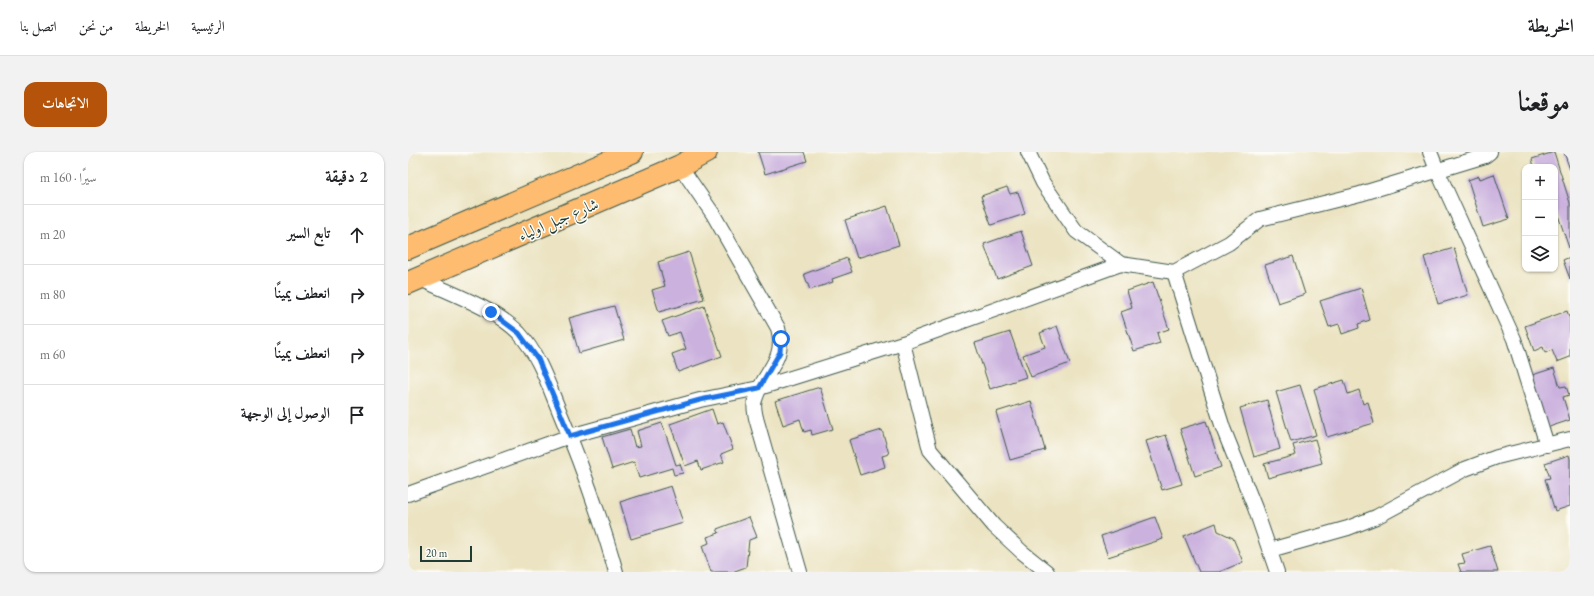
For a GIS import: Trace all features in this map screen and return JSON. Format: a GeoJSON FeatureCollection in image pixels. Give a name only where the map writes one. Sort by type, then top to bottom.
{"type":"FeatureCollection","features":[{"type":"Feature","properties":{"kind":"highway","name":"شارع جبل اولياء"},"geometry":{"type":"LineString","coordinates":[[408,248],[632,152]]}},
{"type":"Feature","properties":{"kind":"highway","name":"شارع جبل اولياء"},"geometry":{"type":"LineString","coordinates":[[413,280],[680,166],[706,152]]}},
{"type":"Feature","properties":{"kind":"street"},"geometry":{"type":"LineString","coordinates":[[1028,152],[1043,183],[1076,231],[1121,264],[1174,272],[1228,243],[1260,219],[1360,194],[1485,156],[1490,152]]}},
{"type":"Feature","properties":{"kind":"street"},"geometry":{"type":"LineString","coordinates":[[1430,152],[1514,339],[1547,445]]}},
{"type":"Feature","properties":{"kind":"street"},"geometry":{"type":"LineString","coordinates":[[680,166],[716,220],[778,328],[781,339],[780,352],[759,388],[754,402],[756,418],[800,572]]}},
{"type":"Feature","properties":{"kind":"street"},"geometry":{"type":"LineString","coordinates":[[408,494],[570,436],[700,400],[759,388],[903,343],[1121,264]]}},
{"type":"Feature","properties":{"kind":"street"},"geometry":{"type":"LineString","coordinates":[[1174,272],[1223,428],[1277,572]]}},
{"type":"Feature","properties":{"kind":"street"},"geometry":{"type":"LineString","coordinates":[[413,280],[491,312],[519,333],[538,359],[570,436],[608,543],[616,572]]}},
{"type":"Feature","properties":{"kind":"street"},"geometry":{"type":"LineString","coordinates":[[903,343],[930,450],[994,526],[1022,552],[1047,572]]}},
{"type":"Feature","properties":{"kind":"street"},"geometry":{"type":"LineString","coordinates":[[1270,550],[1348,528],[1376,517],[1465,469],[1497,457],[1570,439]]}},
{"type":"Feature","properties":{"kind":"building"},"geometry":{"type":"Polygon","coordinates":[[[758,152],[804,152],[807,161],[765,174],[758,152]]]}},
{"type":"Feature","properties":{"kind":"building"},"geometry":{"type":"Polygon","coordinates":[[[1554,152],[1558,164],[1533,164],[1532,159],[1554,152]]]}},
{"type":"Feature","properties":{"kind":"building"},"geometry":{"type":"Polygon","coordinates":[[[1564,152],[1570,152],[1570,170],[1564,152]]]}},
{"type":"Feature","properties":{"kind":"building"},"geometry":{"type":"Polygon","coordinates":[[[1558,165],[1570,203],[1570,251],[1558,215],[1558,165]]]}},
{"type":"Feature","properties":{"kind":"building"},"geometry":{"type":"Polygon","coordinates":[[[1494,174],[1509,219],[1483,227],[1468,180],[1479,176],[1480,179],[1494,174]]]}},
{"type":"Feature","properties":{"kind":"building"},"geometry":{"type":"Polygon","coordinates":[[[1007,187],[1010,194],[1018,192],[1025,214],[991,225],[981,196],[1007,187]]]}},
{"type":"Feature","properties":{"kind":"building"},"geometry":{"type":"Polygon","coordinates":[[[887,206],[899,245],[857,258],[845,220],[887,206]]]}},
{"type":"Feature","properties":{"kind":"building"},"geometry":{"type":"Polygon","coordinates":[[[1021,231],[1033,266],[997,279],[984,244],[1021,231]]]}},
{"type":"Feature","properties":{"kind":"building"},"geometry":{"type":"Polygon","coordinates":[[[1454,248],[1468,295],[1438,304],[1424,257],[1454,248]]]}},
{"type":"Feature","properties":{"kind":"building"},"geometry":{"type":"Polygon","coordinates":[[[689,252],[704,299],[659,312],[652,290],[665,286],[658,262],[689,252]]]}},
{"type":"Feature","properties":{"kind":"building"},"geometry":{"type":"Polygon","coordinates":[[[1293,256],[1305,294],[1278,303],[1265,265],[1293,256]]]}},
{"type":"Feature","properties":{"kind":"building"},"geometry":{"type":"Polygon","coordinates":[[[1570,257],[1570,279],[1563,260],[1570,257]]]}},
{"type":"Feature","properties":{"kind":"building"},"geometry":{"type":"Polygon","coordinates":[[[847,258],[852,272],[832,279],[833,282],[810,290],[804,274],[847,258]]]}},
{"type":"Feature","properties":{"kind":"building"},"geometry":{"type":"Polygon","coordinates":[[[1153,282],[1169,329],[1157,333],[1160,343],[1134,351],[1121,312],[1132,308],[1127,291],[1153,282]]]}},
{"type":"Feature","properties":{"kind":"building"},"geometry":{"type":"Polygon","coordinates":[[[1361,288],[1370,320],[1358,324],[1359,328],[1342,334],[1339,324],[1329,327],[1320,301],[1361,288]]]}},
{"type":"Feature","properties":{"kind":"building"},"geometry":{"type":"Polygon","coordinates":[[[614,306],[624,340],[579,353],[569,318],[614,306]]]}},
{"type":"Feature","properties":{"kind":"building"},"geometry":{"type":"Polygon","coordinates":[[[704,306],[722,356],[678,372],[672,354],[686,349],[680,332],[668,336],[662,321],[704,306]]]}},
{"type":"Feature","properties":{"kind":"building"},"geometry":{"type":"Polygon","coordinates":[[[1567,311],[1570,320],[1570,357],[1557,362],[1552,350],[1545,353],[1543,347],[1534,351],[1525,326],[1567,311]]]}},
{"type":"Feature","properties":{"kind":"building"},"geometry":{"type":"Polygon","coordinates":[[[1057,326],[1070,363],[1031,377],[1023,355],[1045,347],[1040,333],[1057,326]]]}},
{"type":"Feature","properties":{"kind":"building"},"geometry":{"type":"Polygon","coordinates":[[[1010,332],[1026,377],[990,389],[975,343],[1010,332]]]}},
{"type":"Feature","properties":{"kind":"building"},"geometry":{"type":"Polygon","coordinates":[[[1554,368],[1560,387],[1566,386],[1569,395],[1563,397],[1570,420],[1543,429],[1526,377],[1554,368]]]}},
{"type":"Feature","properties":{"kind":"building"},"geometry":{"type":"Polygon","coordinates":[[[1344,380],[1348,394],[1359,390],[1363,404],[1368,402],[1374,423],[1327,437],[1314,389],[1344,380]]]}},
{"type":"Feature","properties":{"kind":"building"},"geometry":{"type":"Polygon","coordinates":[[[1300,385],[1316,435],[1291,442],[1276,392],[1300,385]]]}},
{"type":"Feature","properties":{"kind":"building"},"geometry":{"type":"Polygon","coordinates":[[[820,387],[833,429],[812,435],[811,430],[804,432],[800,419],[783,425],[775,401],[820,387]]]}},
{"type":"Feature","properties":{"kind":"building"},"geometry":{"type":"Polygon","coordinates":[[[1267,400],[1280,449],[1254,457],[1240,408],[1267,400]]]}},
{"type":"Feature","properties":{"kind":"building"},"geometry":{"type":"Polygon","coordinates":[[[1031,401],[1045,450],[1010,460],[996,412],[1031,401]]]}},
{"type":"Feature","properties":{"kind":"building"},"geometry":{"type":"Polygon","coordinates":[[[712,409],[717,424],[723,422],[733,449],[721,454],[724,462],[701,470],[698,461],[685,466],[670,424],[712,409]]]}},
{"type":"Feature","properties":{"kind":"building"},"geometry":{"type":"Polygon","coordinates":[[[1206,421],[1221,467],[1195,476],[1180,429],[1206,421]]]}},
{"type":"Feature","properties":{"kind":"building"},"geometry":{"type":"Polygon","coordinates":[[[662,423],[676,465],[680,464],[683,473],[674,475],[672,468],[639,478],[634,462],[612,469],[602,437],[630,429],[635,447],[641,446],[637,431],[662,423]]]}},
{"type":"Feature","properties":{"kind":"building"},"geometry":{"type":"Polygon","coordinates":[[[882,430],[889,454],[882,456],[885,467],[860,475],[849,440],[882,430]]]}},
{"type":"Feature","properties":{"kind":"building"},"geometry":{"type":"Polygon","coordinates":[[[1166,435],[1182,484],[1162,490],[1146,441],[1166,435]]]}},
{"type":"Feature","properties":{"kind":"building"},"geometry":{"type":"Polygon","coordinates":[[[1315,439],[1322,463],[1268,478],[1264,464],[1296,455],[1293,445],[1315,439]]]}},
{"type":"Feature","properties":{"kind":"building"},"geometry":{"type":"Polygon","coordinates":[[[1569,455],[1570,506],[1555,511],[1545,479],[1550,478],[1545,463],[1569,455]]]}},
{"type":"Feature","properties":{"kind":"building"},"geometry":{"type":"Polygon","coordinates":[[[671,486],[683,523],[631,539],[620,502],[671,486]]]}},
{"type":"Feature","properties":{"kind":"building"},"geometry":{"type":"Polygon","coordinates":[[[749,517],[757,537],[749,540],[746,567],[732,572],[711,572],[702,546],[709,543],[707,537],[719,533],[717,529],[749,517]]]}},
{"type":"Feature","properties":{"kind":"building"},"geometry":{"type":"Polygon","coordinates":[[[1155,517],[1163,539],[1108,557],[1101,536],[1155,517]]]}},
{"type":"Feature","properties":{"kind":"building"},"geometry":{"type":"Polygon","coordinates":[[[1216,523],[1218,531],[1233,538],[1243,562],[1219,572],[1199,572],[1184,536],[1216,523]]]}},
{"type":"Feature","properties":{"kind":"building"},"geometry":{"type":"Polygon","coordinates":[[[1490,546],[1498,572],[1461,572],[1458,564],[1465,563],[1462,554],[1490,546]]]}},
{"type":"Feature","properties":{"kind":"route"},"geometry":{"type":"LineString","coordinates":[[491,312],[519,333],[538,359],[570,436],[700,400],[759,388],[780,352],[781,339]]}}]}
